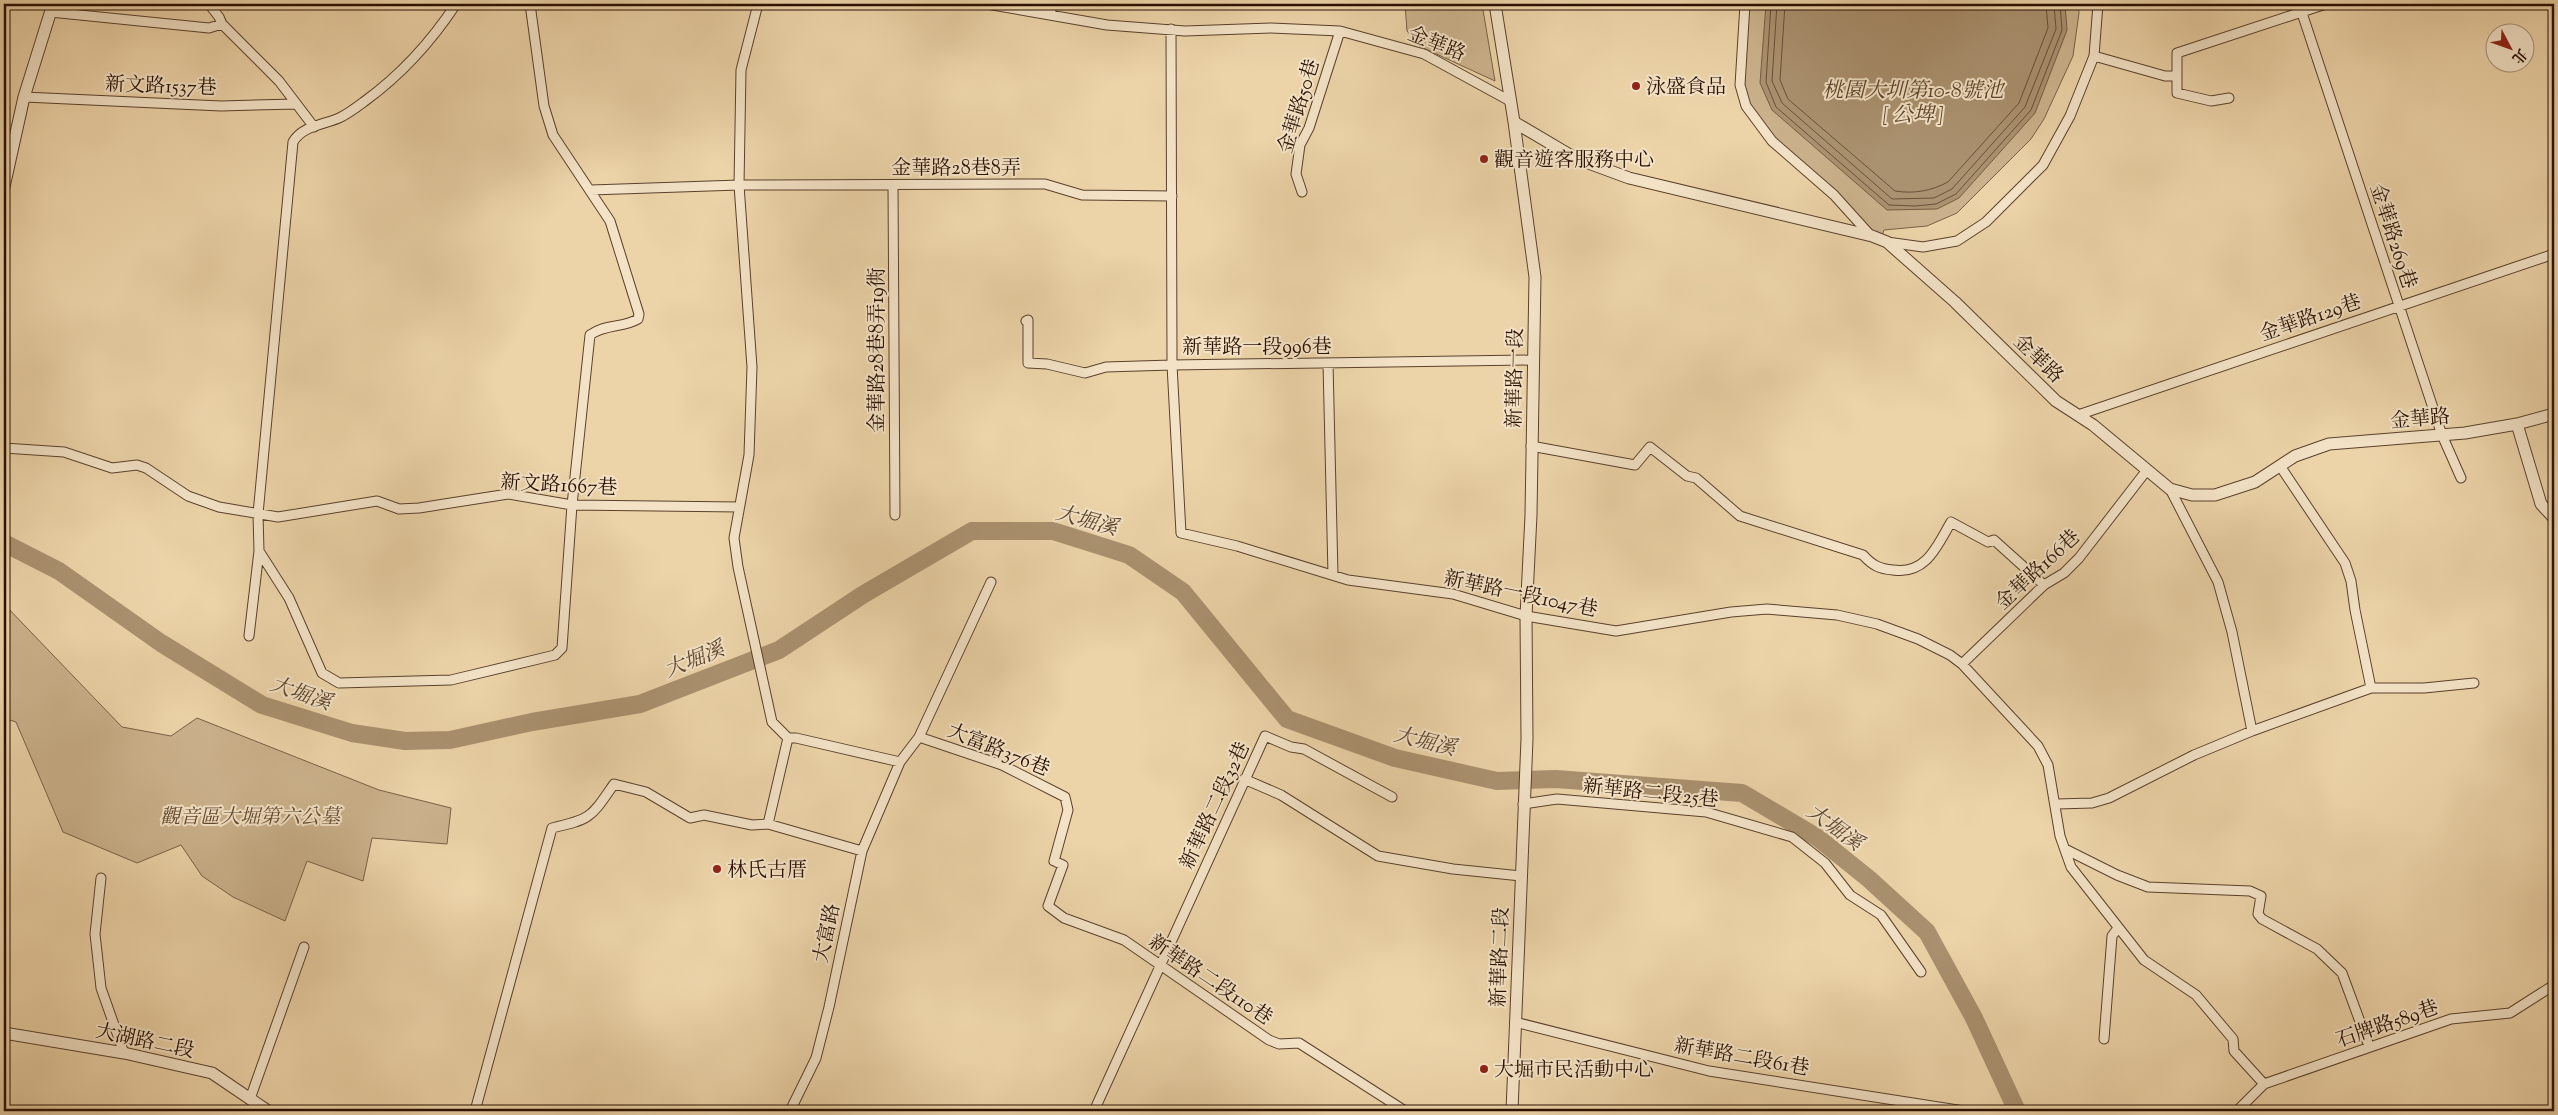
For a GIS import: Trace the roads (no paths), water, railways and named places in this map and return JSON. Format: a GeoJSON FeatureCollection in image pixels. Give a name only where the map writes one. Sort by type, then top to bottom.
{"type":"FeatureCollection","features":[{"type":"Feature","properties":{"kind":"street"},"geometry":{"type":"LineString","coordinates":[[209,4],[219,16],[222,24],[279,82],[314,127]]}},
{"type":"Feature","properties":{"kind":"street"},"geometry":{"type":"LineString","coordinates":[[249,636],[259,551],[258,514],[293,142],[297,135],[340,118],[366,101],[401,72],[421,53],[456,4]]}},
{"type":"Feature","properties":{"kind":"street"},"geometry":{"type":"LineString","coordinates":[[259,551],[289,598],[322,673],[339,683],[451,680],[556,655],[562,648],[572,505],[590,335],[606,326],[632,323],[638,319],[639,314],[610,220],[577,173],[554,135],[544,106],[530,4]]}},
{"type":"Feature","properties":{"kind":"street"},"geometry":{"type":"LineString","coordinates":[[758,4],[741,70],[739,185],[752,367],[748,455],[734,538],[749,620],[772,722],[788,738],[796,738],[900,762]]}},
{"type":"Feature","properties":{"kind":"street","name":"金華路"},"geometry":{"type":"LineString","coordinates":[[987,4],[1107,25],[1171,29],[1271,28],[1340,31],[1424,54],[1510,101]]}},
{"type":"Feature","properties":{"kind":"street"},"geometry":{"type":"LineString","coordinates":[[1051,15],[1052,4]]}},
{"type":"Feature","properties":{"kind":"street","name":"新華路一段"},"geometry":{"type":"LineString","coordinates":[[1495,4],[1514,122],[1535,277],[1526,616],[1526,755],[1523,804]]}},
{"type":"Feature","properties":{"kind":"street"},"geometry":{"type":"LineString","coordinates":[[1745,4],[1740,85],[1746,106],[1772,141],[1834,195],[1872,236]]}},
{"type":"Feature","properties":{"kind":"street"},"geometry":{"type":"LineString","coordinates":[[1887,242],[1923,247],[1957,241],[1986,222],[2043,165],[2070,116],[2094,56],[2098,4]]}},
{"type":"Feature","properties":{"kind":"street"},"geometry":{"type":"LineString","coordinates":[[2228,98],[2210,101],[2177,93],[2177,53],[2300,8],[2326,4]]}},
{"type":"Feature","properties":{"kind":"street"},"geometry":{"type":"LineString","coordinates":[[4,187],[24,97],[52,8],[209,28],[222,24]]}},
{"type":"Feature","properties":{"kind":"street","name":"金華路269巷"},"geometry":{"type":"LineString","coordinates":[[2300,8],[2442,435],[2461,478]]}},
{"type":"Feature","properties":{"kind":"street"},"geometry":{"type":"LineString","coordinates":[[1171,29],[1172,365]]}},
{"type":"Feature","properties":{"kind":"street","name":"金華路50巷"},"geometry":{"type":"LineString","coordinates":[[1302,192],[1296,174],[1300,145],[1309,128],[1340,31]]}},
{"type":"Feature","properties":{"kind":"street"},"geometry":{"type":"LineString","coordinates":[[2094,56],[2165,76],[2177,76]]}},
{"type":"Feature","properties":{"kind":"street","name":"新文路1537巷"},"geometry":{"type":"LineString","coordinates":[[24,97],[221,106],[296,104]]}},
{"type":"Feature","properties":{"kind":"street","name":"金華路"},"geometry":{"type":"LineString","coordinates":[[1514,122],[1575,158],[1629,178],[1872,236],[1887,242],[1955,302],[2056,401],[2078,415],[2170,489],[2192,495],[2215,495],[2255,482],[2295,456],[2329,444],[2442,435],[2517,424],[2554,414]]}},
{"type":"Feature","properties":{"kind":"street","name":"金華路28巷8弄19衖"},"geometry":{"type":"LineString","coordinates":[[893,184],[895,515]]}},
{"type":"Feature","properties":{"kind":"street","name":"金華路28巷8弄"},"geometry":{"type":"LineString","coordinates":[[590,190],[739,185],[1045,184],[1082,195],[1172,196]]}},
{"type":"Feature","properties":{"kind":"street","name":"金華路129巷"},"geometry":{"type":"LineString","coordinates":[[2078,415],[2554,254]]}},
{"type":"Feature","properties":{"kind":"street","name":"新華路一段996巷"},"geometry":{"type":"LineString","coordinates":[[1026,321],[1028,320],[1028,363],[1047,364],[1084,373],[1106,367],[1172,365],[1534,360]]}},
{"type":"Feature","properties":{"kind":"street"},"geometry":{"type":"LineString","coordinates":[[1328,364],[1333,575]]}},
{"type":"Feature","properties":{"kind":"street","name":"新華路一段1047巷"},"geometry":{"type":"LineString","coordinates":[[1172,365],[1181,533],[1237,546],[1348,580],[1453,594],[1526,616],[1616,631],[1731,612],[1767,609],[1838,615],[1877,624],[1918,639],[1950,655],[1962,664],[2038,746],[2048,765],[2057,804],[2060,836],[2071,867],[2144,960],[2196,995],[2234,1038],[2234,1051],[2264,1084]]}},
{"type":"Feature","properties":{"kind":"street"},"geometry":{"type":"LineString","coordinates":[[2517,424],[2542,504],[2554,518]]}},
{"type":"Feature","properties":{"kind":"street"},"geometry":{"type":"LineString","coordinates":[[1531,446],[1635,465],[1650,447],[1687,476],[1696,478],[1740,516],[1863,555],[1876,568],[1886,570],[1900,571],[1919,567],[1938,546],[1951,522],[1976,537],[1988,542],[1994,540],[2044,585]]}},
{"type":"Feature","properties":{"kind":"street","name":"新文路1667巷"},"geometry":{"type":"LineString","coordinates":[[4,448],[64,452],[112,468],[137,465],[146,468],[188,496],[219,507],[278,517],[377,501],[399,509],[419,508],[508,494],[572,505],[740,507]]}},
{"type":"Feature","properties":{"kind":"street"},"geometry":{"type":"LineString","coordinates":[[2280,466],[2345,563],[2351,581],[2354,610],[2371,688]]}},
{"type":"Feature","properties":{"kind":"street","name":"金華路166巷"},"geometry":{"type":"LineString","coordinates":[[1962,664],[2044,585],[2064,573],[2079,558],[2147,470]]}},
{"type":"Feature","properties":{"kind":"street"},"geometry":{"type":"LineString","coordinates":[[2170,489],[2218,582],[2232,632],[2252,731]]}},
{"type":"Feature","properties":{"kind":"street","name":"大富路"},"geometry":{"type":"LineString","coordinates":[[790,1111],[816,1058],[829,1007],[862,851],[900,762],[918,737],[991,582]]}},
{"type":"Feature","properties":{"kind":"street"},"geometry":{"type":"LineString","coordinates":[[2057,804],[2092,803],[2109,798],[2194,755],[2252,731],[2371,688],[2424,688],[2474,683]]}},
{"type":"Feature","properties":{"kind":"street","name":"新華路二段32巷"},"geometry":{"type":"LineString","coordinates":[[1094,1111],[1265,736],[1291,747],[1304,749],[1392,797]]}},
{"type":"Feature","properties":{"kind":"street","name":"大富路376巷"},"geometry":{"type":"LineString","coordinates":[[918,737],[1002,766],[1065,797],[1068,810],[1054,861],[1063,865],[1048,906]]}},
{"type":"Feature","properties":{"kind":"street"},"geometry":{"type":"LineString","coordinates":[[768,824],[788,738]]}},
{"type":"Feature","properties":{"kind":"street"},"geometry":{"type":"LineString","coordinates":[[1244,779],[1281,795],[1378,856],[1521,876]]}},
{"type":"Feature","properties":{"kind":"street"},"geometry":{"type":"LineString","coordinates":[[475,1111],[552,828],[580,822],[594,812],[614,784],[646,792],[690,818],[704,815],[752,825],[768,824],[862,851]]}},
{"type":"Feature","properties":{"kind":"street","name":"新華路二段25巷"},"geometry":{"type":"LineString","coordinates":[[1523,804],[1557,800],[1706,812],[1792,837],[1826,862],[1850,895],[1881,915],[1921,972]]}},
{"type":"Feature","properties":{"kind":"street","name":"新華路二段"},"geometry":{"type":"LineString","coordinates":[[1512,1111],[1523,804]]}},
{"type":"Feature","properties":{"kind":"street"},"geometry":{"type":"LineString","coordinates":[[2065,849],[2117,876],[2148,887],[2250,891],[2260,896],[2258,914],[2262,919],[2317,949],[2342,972],[2369,1046]]}},
{"type":"Feature","properties":{"kind":"street"},"geometry":{"type":"LineString","coordinates":[[101,878],[95,934],[101,988],[124,1053]]}},
{"type":"Feature","properties":{"kind":"street","name":"新華路二段110巷"},"geometry":{"type":"LineString","coordinates":[[1048,906],[1064,918],[1124,940],[1269,1040],[1279,1044],[1299,1043],[1405,1111]]}},
{"type":"Feature","properties":{"kind":"street"},"geometry":{"type":"LineString","coordinates":[[2104,1040],[2112,936],[2118,928]]}},
{"type":"Feature","properties":{"kind":"street"},"geometry":{"type":"LineString","coordinates":[[250,1099],[304,947]]}},
{"type":"Feature","properties":{"kind":"street","name":"石牌路589巷"},"geometry":{"type":"LineString","coordinates":[[2237,1111],[2264,1084],[2451,1019],[2510,1013],[2554,985]]}},
{"type":"Feature","properties":{"kind":"street","name":"新華路二段61巷"},"geometry":{"type":"LineString","coordinates":[[1515,1022],[1709,1071],[1964,1111]]}},
{"type":"Feature","properties":{"kind":"street","name":"大湖路二段"},"geometry":{"type":"LineString","coordinates":[[4,1033],[124,1053],[212,1073],[268,1111]]}},
{"type":"Feature","properties":{"kind":"water","name":"桃園大圳第10-8號池 [ 公埤 ]"},"geometry":{"type":"Polygon","coordinates":[[[1766,4],[2065,4],[2067,30],[2035,113],[1959,198],[1937,209],[1887,210],[1772,110],[1760,83],[1766,4]]]}},
{"type":"Feature","properties":{"kind":"waterway","name":"大堀溪"},"geometry":{"type":"LineString","coordinates":[[4,543],[59,571],[161,643],[262,705],[352,733],[405,741],[450,740],[532,722],[640,704],[779,650],[864,594],[972,531],[1053,531],[1129,555],[1183,592],[1287,719],[1395,758],[1497,781],[1556,779],[1742,793],[1818,838],[1869,879],[1927,932],[1974,1018],[2017,1111]]}},
{"type":"Feature","properties":{"kind":"place","name":"泳盛食品"},"geometry":{"type":"Point","coordinates":[1636,86]}},
{"type":"Feature","properties":{"kind":"place","name":"觀音遊客服務中心"},"geometry":{"type":"Point","coordinates":[1484,159]}},
{"type":"Feature","properties":{"kind":"place","name":"林氏古厝"},"geometry":{"type":"Point","coordinates":[717,869]}},
{"type":"Feature","properties":{"kind":"place","name":"大堀市民活動中心"},"geometry":{"type":"Point","coordinates":[1484,1069]}},
{"type":"Feature","properties":{"kind":"park label","name":"觀音區大堀第六公墓"},"geometry":{"type":"Point","coordinates":[250,816]}}]}
